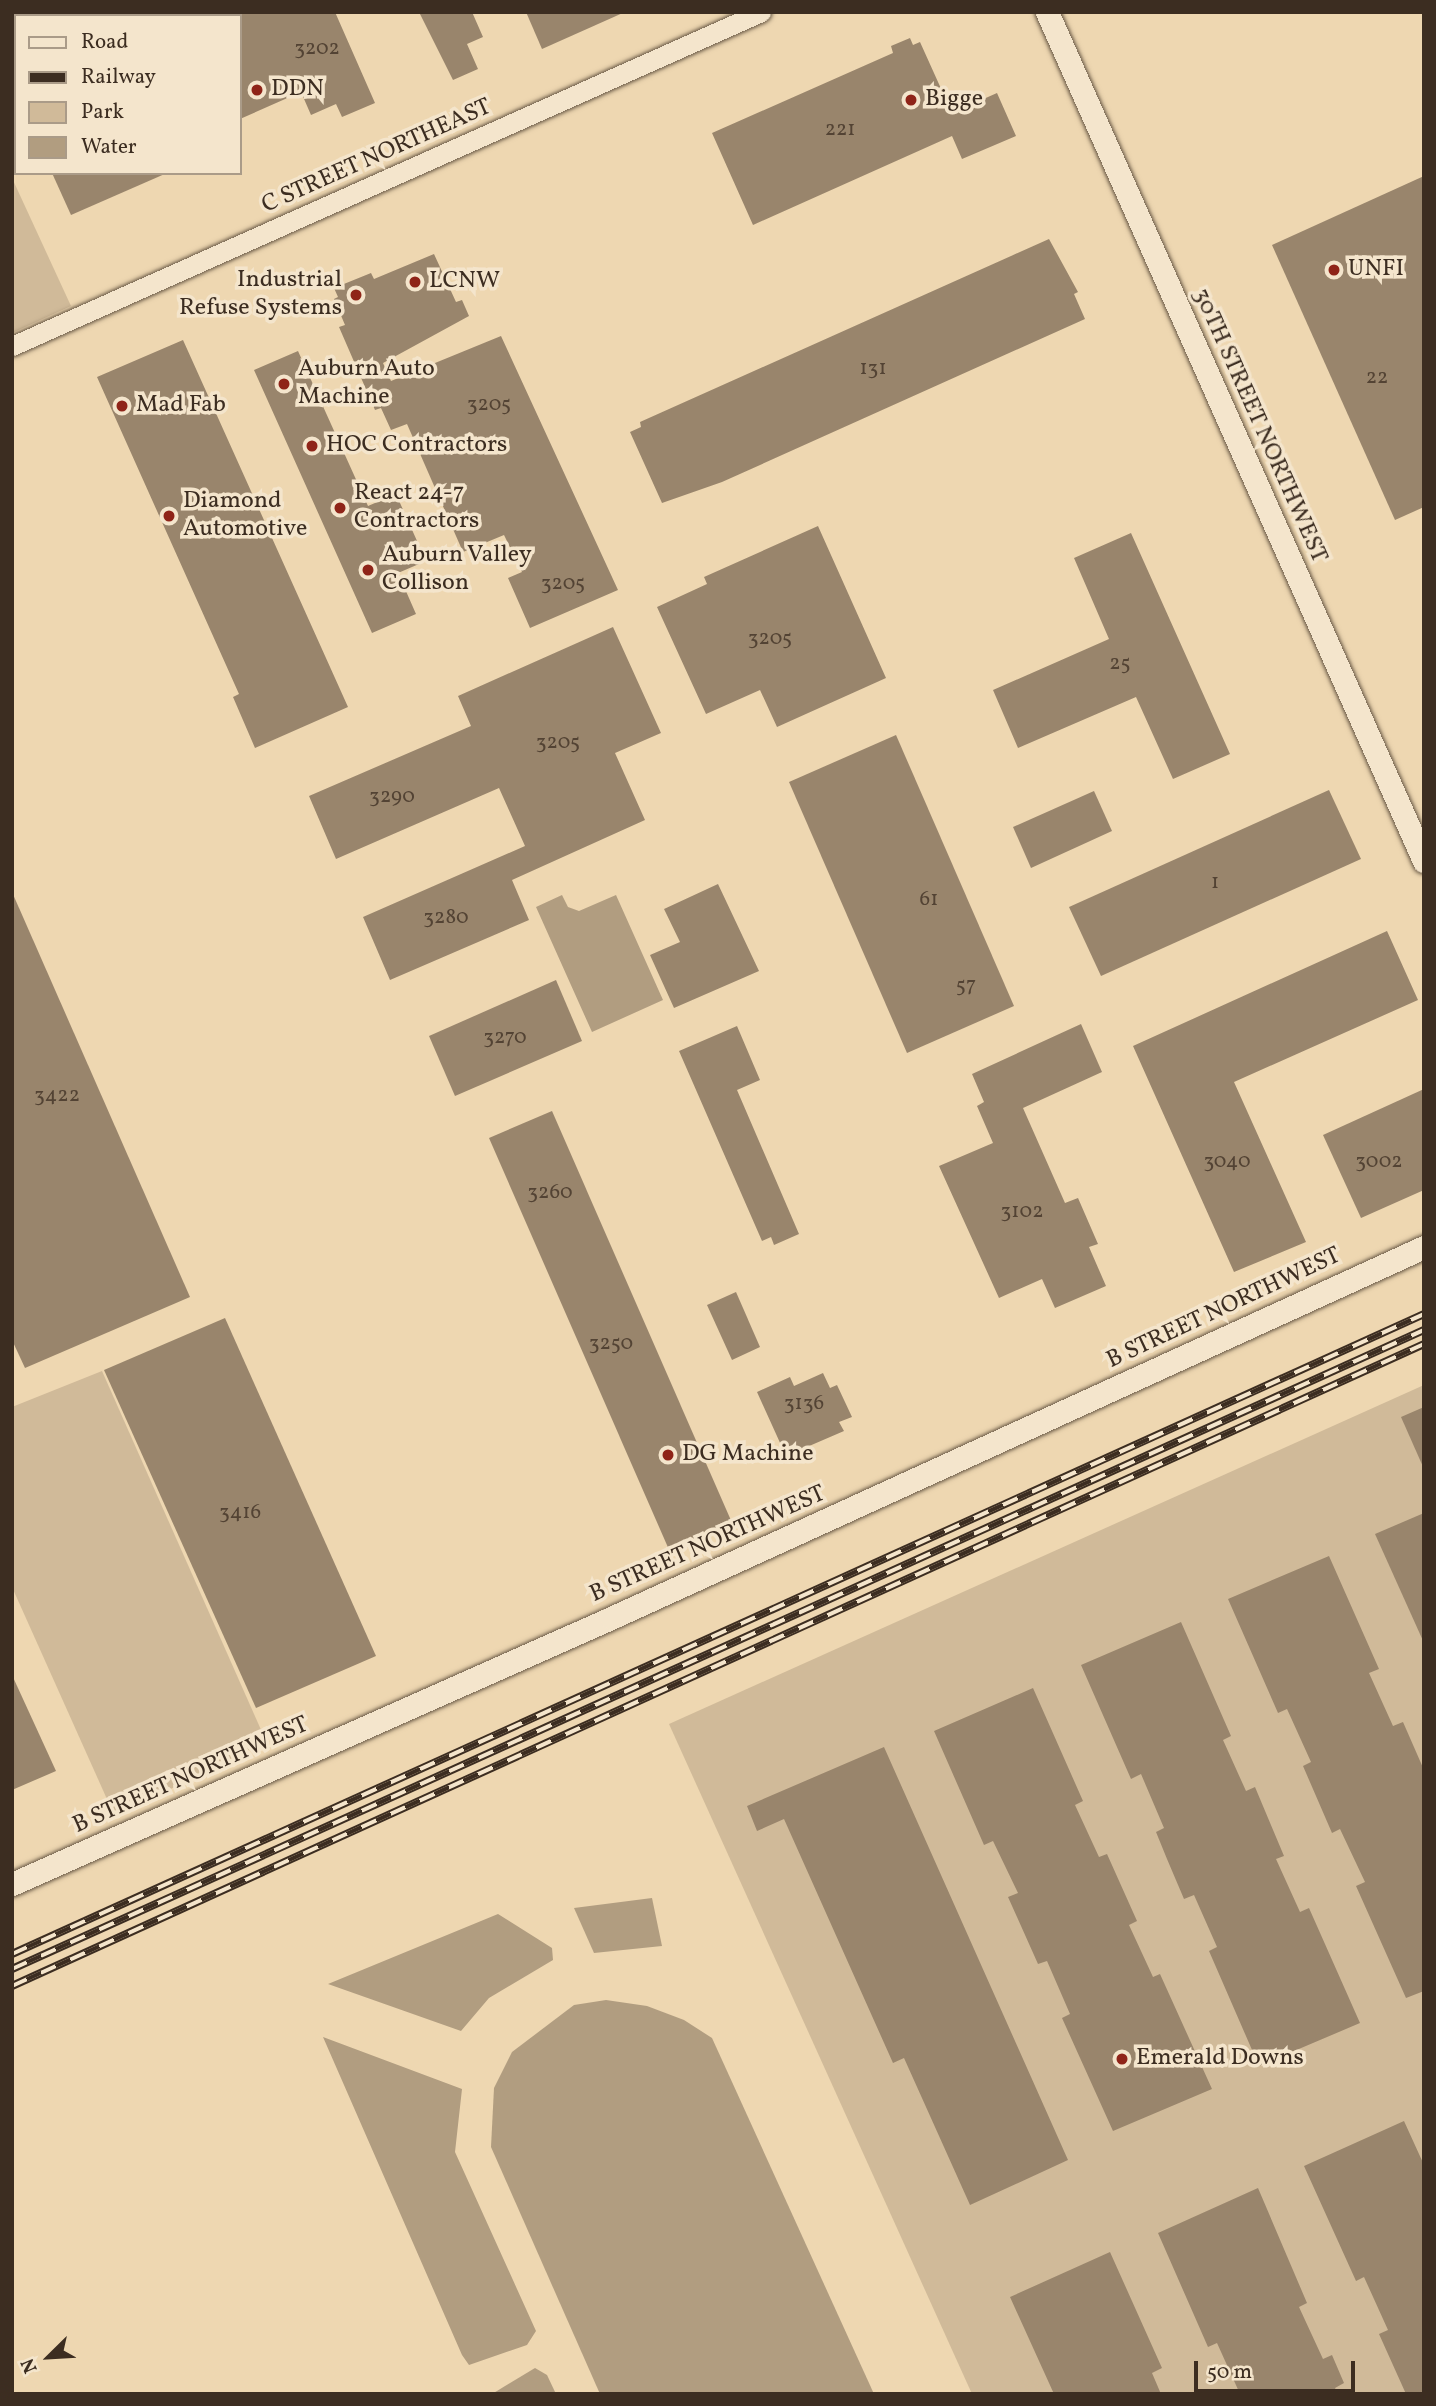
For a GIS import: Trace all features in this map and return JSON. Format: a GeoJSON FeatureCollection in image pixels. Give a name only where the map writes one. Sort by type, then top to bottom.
{"type":"FeatureCollection","features":[{"type":"Feature","properties":{"kind":"street","name":"C STREET NORTHEAST"},"geometry":{"type":"LineString","coordinates":[[12,346],[761,12]]}},
{"type":"Feature","properties":{"kind":"street","name":"30TH STREET NORTHWEST"},"geometry":{"type":"LineString","coordinates":[[1047,12],[1424,861]]}},
{"type":"Feature","properties":{"kind":"street","name":"B STREET NORTHWEST"},"geometry":{"type":"LineString","coordinates":[[12,1884],[623,1613],[1424,1247]]}},
{"type":"Feature","properties":{"kind":"green space"},"geometry":{"type":"Polygon","coordinates":[[[12,178],[71,306],[12,333],[12,178]]]}},
{"type":"Feature","properties":{"kind":"green space"},"geometry":{"type":"Polygon","coordinates":[[[102,1371],[266,1741],[115,1817],[12,1587],[12,1407],[102,1371]]]}},
{"type":"Feature","properties":{"kind":"green space","name":"Emerald Downs"},"geometry":{"type":"Polygon","coordinates":[[[1424,1385],[1424,2394],[972,2394],[669,1724],[1424,1385]]]}},
{"type":"Feature","properties":{"kind":"water"},"geometry":{"type":"Polygon","coordinates":[[[562,895],[568,907],[579,911],[616,895],[663,1000],[592,1032],[536,907],[562,895]]]}},
{"type":"Feature","properties":{"kind":"water"},"geometry":{"type":"Polygon","coordinates":[[[652,1898],[662,1946],[594,1953],[574,1908],[652,1898]]]}},
{"type":"Feature","properties":{"kind":"water"},"geometry":{"type":"Polygon","coordinates":[[[498,1914],[552,1948],[553,1960],[489,1998],[461,2031],[328,1984],[498,1914]]]}},
{"type":"Feature","properties":{"kind":"water"},"geometry":{"type":"Polygon","coordinates":[[[606,2000],[647,2006],[684,2020],[712,2038],[874,2394],[600,2394],[491,2147],[494,2088],[512,2052],[574,2005],[606,2000]]]}},
{"type":"Feature","properties":{"kind":"water"},"geometry":{"type":"Polygon","coordinates":[[[323,2037],[462,2089],[455,2152],[536,2331],[527,2345],[469,2365],[462,2355],[323,2037]]]}},
{"type":"Feature","properties":{"kind":"water"},"geometry":{"type":"Polygon","coordinates":[[[535,2368],[547,2375],[556,2394],[492,2394],[535,2368]]]}},
{"type":"Feature","properties":{"kind":"building"},"geometry":{"type":"Polygon","coordinates":[[[335,12],[375,103],[342,117],[336,104],[311,115],[301,92],[242,118],[240,14],[335,12]]]}},
{"type":"Feature","properties":{"kind":"building"},"geometry":{"type":"Polygon","coordinates":[[[419,12],[472,12],[483,37],[467,44],[478,69],[453,80],[419,12]]]}},
{"type":"Feature","properties":{"kind":"building"},"geometry":{"type":"Polygon","coordinates":[[[526,12],[625,12],[542,49],[526,12]]]}},
{"type":"Feature","properties":{"kind":"building"},"geometry":{"type":"Polygon","coordinates":[[[910,38],[913,45],[920,42],[952,113],[997,93],[1016,136],[962,159],[952,136],[753,225],[712,133],[893,53],[891,46],[910,38]]]}},
{"type":"Feature","properties":{"kind":"building"},"geometry":{"type":"Polygon","coordinates":[[[53,175],[162,175],[71,215],[53,175]]]}},
{"type":"Feature","properties":{"kind":"building"},"geometry":{"type":"Polygon","coordinates":[[[1424,176],[1424,507],[1395,520],[1272,245],[1424,176]]]}},
{"type":"Feature","properties":{"kind":"building"},"geometry":{"type":"Polygon","coordinates":[[[1049,239],[1078,292],[1074,294],[1085,319],[722,482],[662,503],[630,432],[641,427],[640,422],[1049,239]]]}},
{"type":"Feature","properties":{"kind":"building"},"geometry":{"type":"Polygon","coordinates":[[[434,254],[456,302],[462,300],[469,316],[383,363],[391,381],[501,336],[618,590],[530,628],[508,578],[522,572],[504,535],[463,552],[407,424],[391,430],[381,408],[375,410],[339,327],[345,325],[334,299],[338,297],[334,288],[371,273],[374,279],[434,254]]]}},
{"type":"Feature","properties":{"kind":"building"},"geometry":{"type":"Polygon","coordinates":[[[183,340],[348,707],[255,748],[233,697],[239,694],[97,377],[183,340]]]}},
{"type":"Feature","properties":{"kind":"building"},"geometry":{"type":"Polygon","coordinates":[[[298,351],[368,506],[396,494],[426,561],[398,573],[416,614],[372,633],[254,370],[298,351]]]}},
{"type":"Feature","properties":{"kind":"building"},"geometry":{"type":"Polygon","coordinates":[[[818,526],[886,678],[777,727],[760,690],[706,714],[657,607],[707,584],[704,577],[818,526]]]}},
{"type":"Feature","properties":{"kind":"building"},"geometry":{"type":"Polygon","coordinates":[[[1131,533],[1230,754],[1173,779],[1136,697],[1018,748],[993,690],[1109,639],[1074,558],[1131,533]]]}},
{"type":"Feature","properties":{"kind":"building"},"geometry":{"type":"Polygon","coordinates":[[[613,627],[661,733],[615,753],[645,820],[512,880],[529,920],[390,980],[363,917],[525,846],[499,788],[336,859],[309,796],[471,726],[458,696],[613,627]]]}},
{"type":"Feature","properties":{"kind":"building"},"geometry":{"type":"Polygon","coordinates":[[[896,735],[1014,1006],[907,1053],[789,782],[896,735]]]}},
{"type":"Feature","properties":{"kind":"building"},"geometry":{"type":"Polygon","coordinates":[[[1329,790],[1361,859],[1101,976],[1069,907],[1329,790]]]}},
{"type":"Feature","properties":{"kind":"building"},"geometry":{"type":"Polygon","coordinates":[[[1094,791],[1112,831],[1031,868],[1013,827],[1094,791]]]}},
{"type":"Feature","properties":{"kind":"building"},"geometry":{"type":"Polygon","coordinates":[[[718,884],[759,971],[674,1008],[650,955],[680,942],[664,909],[718,884]]]}},
{"type":"Feature","properties":{"kind":"building"},"geometry":{"type":"Polygon","coordinates":[[[12,892],[190,1297],[25,1368],[12,1340],[12,892]]]}},
{"type":"Feature","properties":{"kind":"building"},"geometry":{"type":"Polygon","coordinates":[[[1387,931],[1418,1000],[1234,1082],[1306,1242],[1234,1272],[1133,1046],[1387,931]]]}},
{"type":"Feature","properties":{"kind":"building"},"geometry":{"type":"Polygon","coordinates":[[[556,980],[582,1041],[455,1096],[429,1036],[556,980]]]}},
{"type":"Feature","properties":{"kind":"building"},"geometry":{"type":"Polygon","coordinates":[[[1081,1024],[1102,1072],[1023,1108],[1065,1203],[1078,1198],[1098,1244],[1089,1247],[1106,1286],[1055,1308],[1042,1279],[999,1298],[939,1166],[993,1143],[977,1106],[984,1102],[972,1074],[1081,1024]]]}},
{"type":"Feature","properties":{"kind":"building"},"geometry":{"type":"Polygon","coordinates":[[[737,1026],[760,1080],[737,1090],[799,1234],[774,1245],[771,1237],[762,1241],[679,1051],[737,1026]]]}},
{"type":"Feature","properties":{"kind":"building"},"geometry":{"type":"Polygon","coordinates":[[[1424,1089],[1424,1190],[1361,1218],[1323,1135],[1424,1089]]]}},
{"type":"Feature","properties":{"kind":"building"},"geometry":{"type":"Polygon","coordinates":[[[552,1111],[733,1525],[670,1552],[489,1138],[552,1111]]]}},
{"type":"Feature","properties":{"kind":"building"},"geometry":{"type":"Polygon","coordinates":[[[736,1292],[760,1347],[732,1360],[707,1305],[736,1292]]]}},
{"type":"Feature","properties":{"kind":"building"},"geometry":{"type":"Polygon","coordinates":[[[225,1318],[376,1656],[256,1708],[104,1370],[225,1318]]]}},
{"type":"Feature","properties":{"kind":"building"},"geometry":{"type":"Polygon","coordinates":[[[823,1373],[830,1388],[837,1385],[852,1417],[839,1422],[844,1431],[786,1456],[757,1392],[790,1377],[794,1386],[823,1373]]]}},
{"type":"Feature","properties":{"kind":"building"},"geometry":{"type":"Polygon","coordinates":[[[1424,1407],[1424,1469],[1401,1417],[1424,1407]]]}},
{"type":"Feature","properties":{"kind":"building"},"geometry":{"type":"Polygon","coordinates":[[[1424,1513],[1424,1643],[1375,1534],[1424,1513]]]}},
{"type":"Feature","properties":{"kind":"building"},"geometry":{"type":"Polygon","coordinates":[[[1329,1556],[1379,1669],[1369,1673],[1393,1726],[1403,1722],[1424,1770],[1424,1991],[1406,1998],[1356,1886],[1365,1882],[1340,1829],[1332,1833],[1303,1766],[1311,1762],[1287,1709],[1278,1713],[1228,1599],[1329,1556]]]}},
{"type":"Feature","properties":{"kind":"building"},"geometry":{"type":"Polygon","coordinates":[[[1181,1622],[1231,1736],[1223,1740],[1246,1791],[1255,1787],[1284,1856],[1276,1859],[1300,1912],[1309,1908],[1360,2023],[1259,2066],[1209,1951],[1217,1947],[1194,1895],[1184,1899],[1156,1832],[1164,1828],[1141,1774],[1131,1779],[1081,1665],[1181,1622]]]}},
{"type":"Feature","properties":{"kind":"building"},"geometry":{"type":"Polygon","coordinates":[[[12,1675],[56,1771],[12,1790],[12,1675]]]}},
{"type":"Feature","properties":{"kind":"building"},"geometry":{"type":"Polygon","coordinates":[[[1033,1688],[1083,1801],[1075,1805],[1099,1857],[1107,1854],[1137,1921],[1129,1925],[1153,1977],[1160,1974],[1212,2089],[1113,2131],[1062,2018],[1070,2014],[1047,1961],[1038,1964],[1008,1897],[1018,1893],[993,1841],[984,1845],[934,1731],[1033,1688]]]}},
{"type":"Feature","properties":{"kind":"building"},"geometry":{"type":"Polygon","coordinates":[[[884,1747],[1068,2160],[970,2205],[904,2058],[893,2063],[784,1819],[757,1831],[747,1806],[884,1747]]]}},
{"type":"Feature","properties":{"kind":"building"},"geometry":{"type":"Polygon","coordinates":[[[1404,2121],[1424,2165],[1424,2394],[1406,2394],[1379,2334],[1388,2330],[1364,2277],[1356,2281],[1304,2166],[1404,2121]]]}},
{"type":"Feature","properties":{"kind":"building"},"geometry":{"type":"Polygon","coordinates":[[[1258,2188],[1307,2303],[1299,2307],[1323,2359],[1332,2355],[1344,2383],[1335,2388],[1338,2394],[1240,2394],[1217,2343],[1208,2347],[1158,2233],[1258,2188]]]}},
{"type":"Feature","properties":{"kind":"building"},"geometry":{"type":"Polygon","coordinates":[[[1110,2252],[1162,2368],[1152,2373],[1161,2394],[1054,2394],[1010,2297],[1110,2252]]]}},
{"type":"Feature","properties":{"kind":"railway"},"geometry":{"type":"LineString","coordinates":[[12,1954],[1424,1314]]}},
{"type":"Feature","properties":{"kind":"railway"},"geometry":{"type":"LineString","coordinates":[[12,1969],[1424,1330]]}},
{"type":"Feature","properties":{"kind":"railway"},"geometry":{"type":"LineString","coordinates":[[12,1986],[1424,1344]]}},
{"type":"Feature","properties":{"kind":"place","name":"DDN"},"geometry":{"type":"Point","coordinates":[257,90]}},
{"type":"Feature","properties":{"kind":"place","name":"Bigge"},"geometry":{"type":"Point","coordinates":[911,100]}},
{"type":"Feature","properties":{"kind":"place","name":"UNFI"},"geometry":{"type":"Point","coordinates":[1334,270]}},
{"type":"Feature","properties":{"kind":"place","name":"LCNW"},"geometry":{"type":"Point","coordinates":[415,282]}},
{"type":"Feature","properties":{"kind":"place","name":"Industrial Refuse Systems"},"geometry":{"type":"Point","coordinates":[356,295]}},
{"type":"Feature","properties":{"kind":"place","name":"Auburn Auto Machine"},"geometry":{"type":"Point","coordinates":[284,384]}},
{"type":"Feature","properties":{"kind":"place","name":"Mad Fab"},"geometry":{"type":"Point","coordinates":[122,406]}},
{"type":"Feature","properties":{"kind":"place","name":"HOC Contractors"},"geometry":{"type":"Point","coordinates":[312,446]}},
{"type":"Feature","properties":{"kind":"place","name":"React 24-7 Contractors"},"geometry":{"type":"Point","coordinates":[340,508]}},
{"type":"Feature","properties":{"kind":"place","name":"Diamond Automotive"},"geometry":{"type":"Point","coordinates":[169,516]}},
{"type":"Feature","properties":{"kind":"place","name":"Auburn Valley Collison"},"geometry":{"type":"Point","coordinates":[368,570]}},
{"type":"Feature","properties":{"kind":"place","name":"DG Machine"},"geometry":{"type":"Point","coordinates":[668,1455]}},
{"type":"Feature","properties":{"kind":"place","name":"Emerald Downs"},"geometry":{"type":"Point","coordinates":[1122,2059]}}]}
